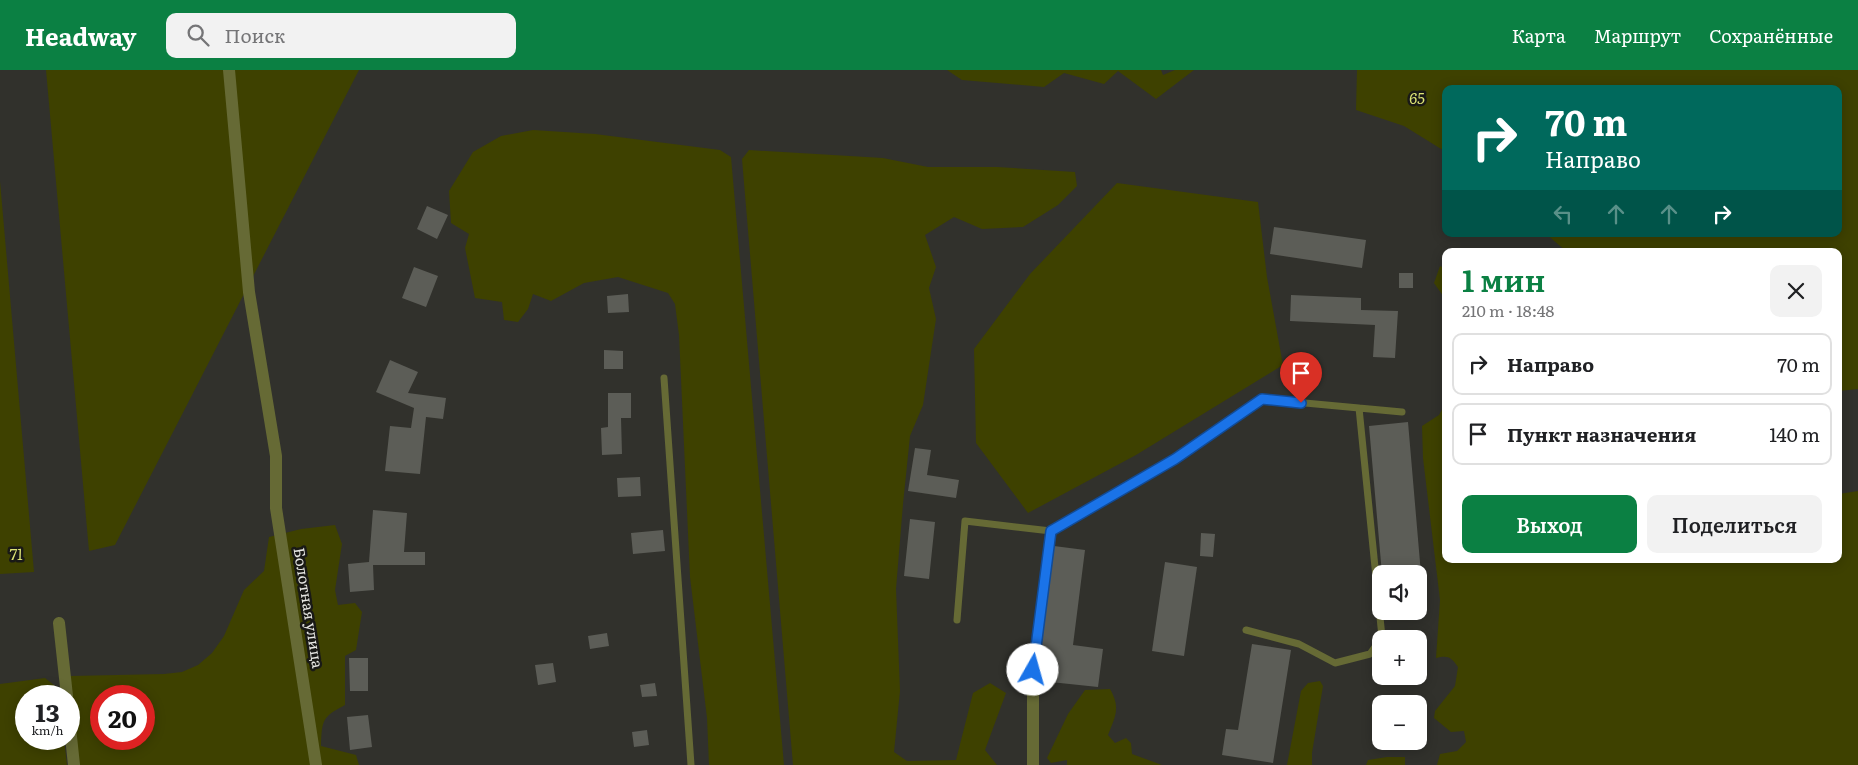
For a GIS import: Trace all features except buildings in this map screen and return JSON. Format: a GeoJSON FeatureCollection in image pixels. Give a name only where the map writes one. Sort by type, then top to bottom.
{"type":"FeatureCollection","features":[{"type":"Feature","properties":{"kind":"street","name":"Болотная улица"},"geometry":{"type":"LineString","coordinates":[[229,70],[249,292],[276,456],[276,508],[316,765]]}},
{"type":"Feature","properties":{"kind":"street"},"geometry":{"type":"LineString","coordinates":[[59,623],[65,685]]}},
{"type":"Feature","properties":{"kind":"street"},"geometry":{"type":"LineString","coordinates":[[1033,670],[1033,765]]}},
{"type":"Feature","properties":{"kind":"street"},"geometry":{"type":"LineString","coordinates":[[72,750],[74,765]]}},
{"type":"Feature","properties":{"kind":"lane"},"geometry":{"type":"LineString","coordinates":[[664,378],[691,765]]}},
{"type":"Feature","properties":{"kind":"lane"},"geometry":{"type":"LineString","coordinates":[[957,620],[965,521],[1051,531],[1175,459],[1262,399],[1402,412]]}},
{"type":"Feature","properties":{"kind":"lane"},"geometry":{"type":"LineString","coordinates":[[1246,630],[1299,644],[1335,663],[1370,654],[1382,637],[1359,408]]}},
{"type":"Feature","properties":{"kind":"lane"},"geometry":{"type":"LineString","coordinates":[[1033,670],[1051,531]]}},
{"type":"Feature","properties":{"kind":"green space"},"geometry":{"type":"Polygon","coordinates":[[[46,70],[359,70],[115,545],[89,551],[46,70]]]}},
{"type":"Feature","properties":{"kind":"green space"},"geometry":{"type":"Polygon","coordinates":[[[947,70],[1161,70],[1163,75],[1175,70],[1194,70],[1156,99],[1118,71],[1104,84],[1064,73],[1044,87],[962,80],[947,70]]]}},
{"type":"Feature","properties":{"kind":"green space","name":"65"},"geometry":{"type":"Polygon","coordinates":[[[1357,70],[1858,70],[1858,389],[1842,391],[1842,248],[1562,248],[1550,237],[1842,237],[1842,85],[1442,85],[1442,150],[1404,126],[1356,110],[1357,70]]]}},
{"type":"Feature","properties":{"kind":"green space"},"geometry":{"type":"Polygon","coordinates":[[[533,130],[595,134],[720,150],[731,157],[784,765],[709,765],[707,718],[690,577],[679,335],[675,304],[668,293],[618,277],[584,283],[551,301],[533,294],[528,309],[518,322],[504,320],[502,302],[475,298],[465,248],[469,234],[451,223],[449,191],[473,152],[501,136],[533,130]]]}},
{"type":"Feature","properties":{"kind":"green space"},"geometry":{"type":"Polygon","coordinates":[[[749,150],[883,158],[928,167],[997,167],[1075,172],[1077,186],[1058,205],[1023,227],[982,229],[954,217],[925,235],[936,267],[929,288],[936,319],[923,405],[910,436],[903,504],[896,589],[900,691],[894,752],[907,761],[956,760],[973,693],[990,683],[1006,693],[985,750],[997,765],[793,765],[742,159],[749,150]]]}},
{"type":"Feature","properties":{"kind":"green space","name":"71"},"geometry":{"type":"Polygon","coordinates":[[[0,181],[34,572],[0,574],[0,181]]]}},
{"type":"Feature","properties":{"kind":"green space"},"geometry":{"type":"Polygon","coordinates":[[[1117,183],[1258,202],[1267,277],[1283,365],[1136,455],[1028,513],[976,443],[974,349],[1030,274],[1117,183]]]}},
{"type":"Feature","properties":{"kind":"green space"},"geometry":{"type":"Polygon","coordinates":[[[1440,266],[1442,267],[1442,294],[1434,283],[1440,266]]]}},
{"type":"Feature","properties":{"kind":"green space"},"geometry":{"type":"Polygon","coordinates":[[[1442,409],[1442,563],[1842,563],[1842,494],[1858,491],[1858,765],[1437,765],[1440,754],[1457,751],[1466,742],[1464,731],[1451,732],[1434,718],[1435,711],[1455,686],[1458,667],[1449,658],[1436,658],[1440,600],[1423,458],[1422,426],[1439,415],[1442,409]]]}},
{"type":"Feature","properties":{"kind":"green space"},"geometry":{"type":"Polygon","coordinates":[[[335,525],[342,544],[335,590],[338,605],[355,603],[362,612],[356,650],[345,656],[345,705],[325,720],[321,746],[356,755],[359,765],[79,765],[77,750],[80,750],[80,685],[71,685],[70,676],[164,674],[182,672],[198,665],[212,653],[224,636],[244,590],[264,571],[269,537],[301,529],[335,525]]]}},
{"type":"Feature","properties":{"kind":"green space"},"geometry":{"type":"Polygon","coordinates":[[[45,678],[54,685],[15,685],[15,750],[65,750],[67,765],[0,765],[0,684],[45,678]]]}},
{"type":"Feature","properties":{"kind":"green space"},"geometry":{"type":"Polygon","coordinates":[[[1320,681],[1323,686],[1312,753],[1312,765],[1287,765],[1301,691],[1308,683],[1320,681]]]}},
{"type":"Feature","properties":{"kind":"green space"},"geometry":{"type":"Polygon","coordinates":[[[1110,689],[1115,702],[1116,712],[1108,735],[1115,743],[1126,738],[1131,743],[1132,754],[1162,765],[1067,765],[1067,760],[1051,763],[1047,758],[1068,714],[1085,690],[1110,689]]]}},
{"type":"Feature","properties":{"kind":"green space"},"geometry":{"type":"Polygon","coordinates":[[[1405,757],[1405,765],[1366,765],[1368,760],[1405,757]]]}},
{"type":"Feature","properties":{"kind":"route"},"geometry":{"type":"LineString","coordinates":[[1033,670],[1051,531],[1175,459],[1262,399],[1301,403]]}}]}
